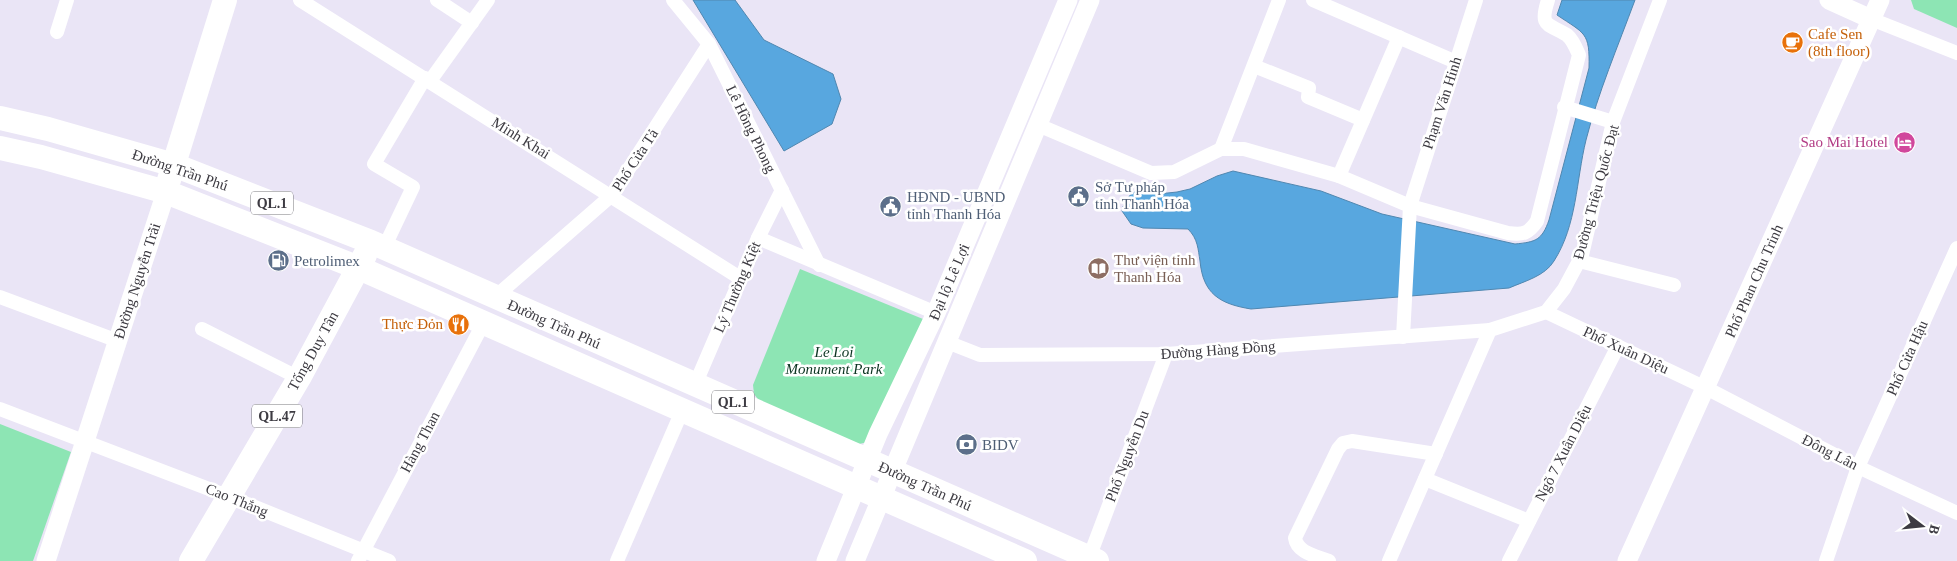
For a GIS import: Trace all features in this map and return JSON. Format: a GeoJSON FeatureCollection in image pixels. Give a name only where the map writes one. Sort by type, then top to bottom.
{"type":"FeatureCollection","features":[{"type":"Feature","properties":{"kind":"highway","name":"Đường Nguyễn Trãi"},"geometry":{"type":"LineString","coordinates":[[166,192],[225,0]]}},
{"type":"Feature","properties":{"kind":"highway","name":"Đường Trần Phú"},"geometry":{"type":"LineString","coordinates":[[0,118],[48,129],[174,165],[377,245],[1093,559]]}},
{"type":"Feature","properties":{"kind":"highway","name":"Đường Trần Phú"},"geometry":{"type":"LineString","coordinates":[[0,148],[41,157],[166,192],[359,268],[1025,561]]}},
{"type":"Feature","properties":{"kind":"highway","name":"Tống Duy Tân"},"geometry":{"type":"LineString","coordinates":[[191,561],[299,378],[359,268],[377,245]]}},
{"type":"Feature","properties":{"kind":"highway"},"geometry":{"type":"LineString","coordinates":[[484,324],[495,298]]}},
{"type":"Feature","properties":{"kind":"main road","name":"Đại lộ Lê Lợi"},"geometry":{"type":"LineString","coordinates":[[826,561],[867,461],[936,314],[1068,0]]}},
{"type":"Feature","properties":{"kind":"main road","name":"Đại lộ Lê Lợi"},"geometry":{"type":"LineString","coordinates":[[855,561],[1090,0]]}},
{"type":"Feature","properties":{"kind":"main road"},"geometry":{"type":"LineString","coordinates":[[1829,0],[1871,18]]}},
{"type":"Feature","properties":{"kind":"main road","name":"Phố Phan Chu Trinh"},"geometry":{"type":"LineString","coordinates":[[1627,561],[1880,0]]}},
{"type":"Feature","properties":{"kind":"main road"},"geometry":{"type":"LineString","coordinates":[[1054,32],[1073,40]]}},
{"type":"Feature","properties":{"kind":"main road","name":"Đường Nguyễn Trãi"},"geometry":{"type":"LineString","coordinates":[[46,561],[166,192]]}},
{"type":"Feature","properties":{"kind":"street"},"geometry":{"type":"LineString","coordinates":[[57,32],[67,0]]}},
{"type":"Feature","properties":{"kind":"street","name":"Minh Khai"},"geometry":{"type":"LineString","coordinates":[[300,0],[740,278]]}},
{"type":"Feature","properties":{"kind":"street"},"geometry":{"type":"LineString","coordinates":[[437,0],[472,22]]}},
{"type":"Feature","properties":{"kind":"street"},"geometry":{"type":"LineString","coordinates":[[377,245],[413,187],[374,164],[428,80],[488,0]]}},
{"type":"Feature","properties":{"kind":"street","name":"Lê Hồng Phong"},"geometry":{"type":"LineString","coordinates":[[672,0],[709,44],[819,265]]}},
{"type":"Feature","properties":{"kind":"street"},"geometry":{"type":"LineString","coordinates":[[1221,149],[1279,0]]}},
{"type":"Feature","properties":{"kind":"street"},"geometry":{"type":"LineString","coordinates":[[1313,0],[1456,62]]}},
{"type":"Feature","properties":{"kind":"street","name":"Phạm Văn Hinh"},"geometry":{"type":"LineString","coordinates":[[1403,336],[1410,206],[1476,0]]}},
{"type":"Feature","properties":{"kind":"street"},"geometry":{"type":"LineString","coordinates":[[1038,124],[1151,174],[1174,172],[1221,149],[1244,149],[1339,176],[1410,206],[1508,233],[1521,234],[1530,230],[1536,221],[1578,55],[1575,44],[1567,36],[1551,28],[1545,20],[1544,12],[1548,0]]}},
{"type":"Feature","properties":{"kind":"street","name":"Đường Triệu Quốc Đạt"},"geometry":{"type":"LineString","coordinates":[[1546,312],[1564,289],[1582,255],[1607,120],[1660,0]]}},
{"type":"Feature","properties":{"kind":"street"},"geometry":{"type":"LineString","coordinates":[[1871,18],[1957,53]]}},
{"type":"Feature","properties":{"kind":"street"},"geometry":{"type":"LineString","coordinates":[[1339,176],[1398,37]]}},
{"type":"Feature","properties":{"kind":"street","name":"Phố Cửa Tả"},"geometry":{"type":"LineString","coordinates":[[495,298],[612,196],[709,44]]}},
{"type":"Feature","properties":{"kind":"street"},"geometry":{"type":"LineString","coordinates":[[1254,66],[1309,88],[1308,97],[1363,120]]}},
{"type":"Feature","properties":{"kind":"street"},"geometry":{"type":"LineString","coordinates":[[1564,107],[1607,120]]}},
{"type":"Feature","properties":{"kind":"street","name":"Lý Thường Kiệt"},"geometry":{"type":"LineString","coordinates":[[695,386],[740,278],[782,190]]}},
{"type":"Feature","properties":{"kind":"street"},"geometry":{"type":"LineString","coordinates":[[758,238],[936,314]]}},
{"type":"Feature","properties":{"kind":"street","name":"Phố Cửa Hậu"},"geometry":{"type":"LineString","coordinates":[[1826,561],[1858,467],[1957,248]]}},
{"type":"Feature","properties":{"kind":"street"},"geometry":{"type":"LineString","coordinates":[[1579,261],[1674,286]]}},
{"type":"Feature","properties":{"kind":"street"},"geometry":{"type":"LineString","coordinates":[[0,297],[118,341]]}},
{"type":"Feature","properties":{"kind":"street"},"geometry":{"type":"LineString","coordinates":[[1389,561],[1490,330],[1546,312]]}},
{"type":"Feature","properties":{"kind":"street","name":"Phố Xuân Diệu"},"geometry":{"type":"LineString","coordinates":[[1546,312],[1706,388]]}},
{"type":"Feature","properties":{"kind":"street","name":"Hàng Than"},"geometry":{"type":"LineString","coordinates":[[360,556],[484,324]]}},
{"type":"Feature","properties":{"kind":"street"},"geometry":{"type":"LineString","coordinates":[[202,329],[299,378]]}},
{"type":"Feature","properties":{"kind":"street","name":"Đường Hàng Đồng"},"geometry":{"type":"LineString","coordinates":[[947,342],[980,355],[1166,354],[1490,330]]}},
{"type":"Feature","properties":{"kind":"street","name":"Ngõ 7 Xuân Diệu"},"geometry":{"type":"LineString","coordinates":[[1509,561],[1618,346]]}},
{"type":"Feature","properties":{"kind":"street","name":"Phố Nguyễn Du"},"geometry":{"type":"LineString","coordinates":[[1093,559],[1166,354]]}},
{"type":"Feature","properties":{"kind":"street","name":"Đông Lân"},"geometry":{"type":"LineString","coordinates":[[1706,388],[1858,467],[1957,513]]}},
{"type":"Feature","properties":{"kind":"street","name":"Cao Thắng"},"geometry":{"type":"LineString","coordinates":[[0,409],[230,497],[360,556],[389,561]]}},
{"type":"Feature","properties":{"kind":"street"},"geometry":{"type":"LineString","coordinates":[[617,561],[682,411]]}},
{"type":"Feature","properties":{"kind":"street"},"geometry":{"type":"LineString","coordinates":[[1329,561],[1301,550],[1296,544],[1295,538],[1338,449],[1344,443],[1352,442],[1436,454]]}},
{"type":"Feature","properties":{"kind":"street"},"geometry":{"type":"LineString","coordinates":[[1425,479],[1529,521]]}},
{"type":"Feature","properties":{"kind":"green space"},"geometry":{"type":"Polygon","coordinates":[[[1911,0],[1957,0],[1957,28],[1914,9],[1911,0]]]}},
{"type":"Feature","properties":{"kind":"green space","name":"Le Loi Monument Park"},"geometry":{"type":"Polygon","coordinates":[[[800,269],[923,319],[874,435],[868,442],[859,444],[760,402],[754,394],[753,385],[800,269]]]}},
{"type":"Feature","properties":{"kind":"green space"},"geometry":{"type":"Polygon","coordinates":[[[0,424],[71,452],[33,561],[0,561],[0,424]]]}},
{"type":"Feature","properties":{"kind":"water"},"geometry":{"type":"Polygon","coordinates":[[[693,0],[735,0],[764,40],[833,74],[841,99],[832,124],[784,151],[693,0]]]}},
{"type":"Feature","properties":{"kind":"water"},"geometry":{"type":"Polygon","coordinates":[[[1562,0],[1635,0],[1596,105],[1586,140],[1572,218],[1562,247],[1550,266],[1534,278],[1509,288],[1251,309],[1230,304],[1215,296],[1209,289],[1202,272],[1196,240],[1188,229],[1143,228],[1131,224],[1122,211],[1127,199],[1136,191],[1158,194],[1177,192],[1190,189],[1217,176],[1233,171],[1321,191],[1382,214],[1515,244],[1533,241],[1541,236],[1549,220],[1589,68],[1587,40],[1584,35],[1557,15],[1562,0]]]}},
{"type":"Feature","properties":{"kind":"place","name":"Cafe Sen (8th floor)"},"geometry":{"type":"Point","coordinates":[1792,43]}},
{"type":"Feature","properties":{"kind":"place","name":"Sao Mai Hotel"},"geometry":{"type":"Point","coordinates":[1904,142]}},
{"type":"Feature","properties":{"kind":"place","name":"Sở Tư pháp tỉnh Thanh Hóa"},"geometry":{"type":"Point","coordinates":[1079,196]}},
{"type":"Feature","properties":{"kind":"place","name":"HĐND - UBND tỉnh Thanh Hóa"},"geometry":{"type":"Point","coordinates":[891,206]}},
{"type":"Feature","properties":{"kind":"place","name":"Petrolimex"},"geometry":{"type":"Point","coordinates":[278,261]}},
{"type":"Feature","properties":{"kind":"place","name":"Thư viện tỉnh Thanh Hóa"},"geometry":{"type":"Point","coordinates":[1098,269]}},
{"type":"Feature","properties":{"kind":"place","name":"Thực Đỏn"},"geometry":{"type":"Point","coordinates":[459,324]}},
{"type":"Feature","properties":{"kind":"place","name":"BIDV"},"geometry":{"type":"Point","coordinates":[966,445]}}]}
